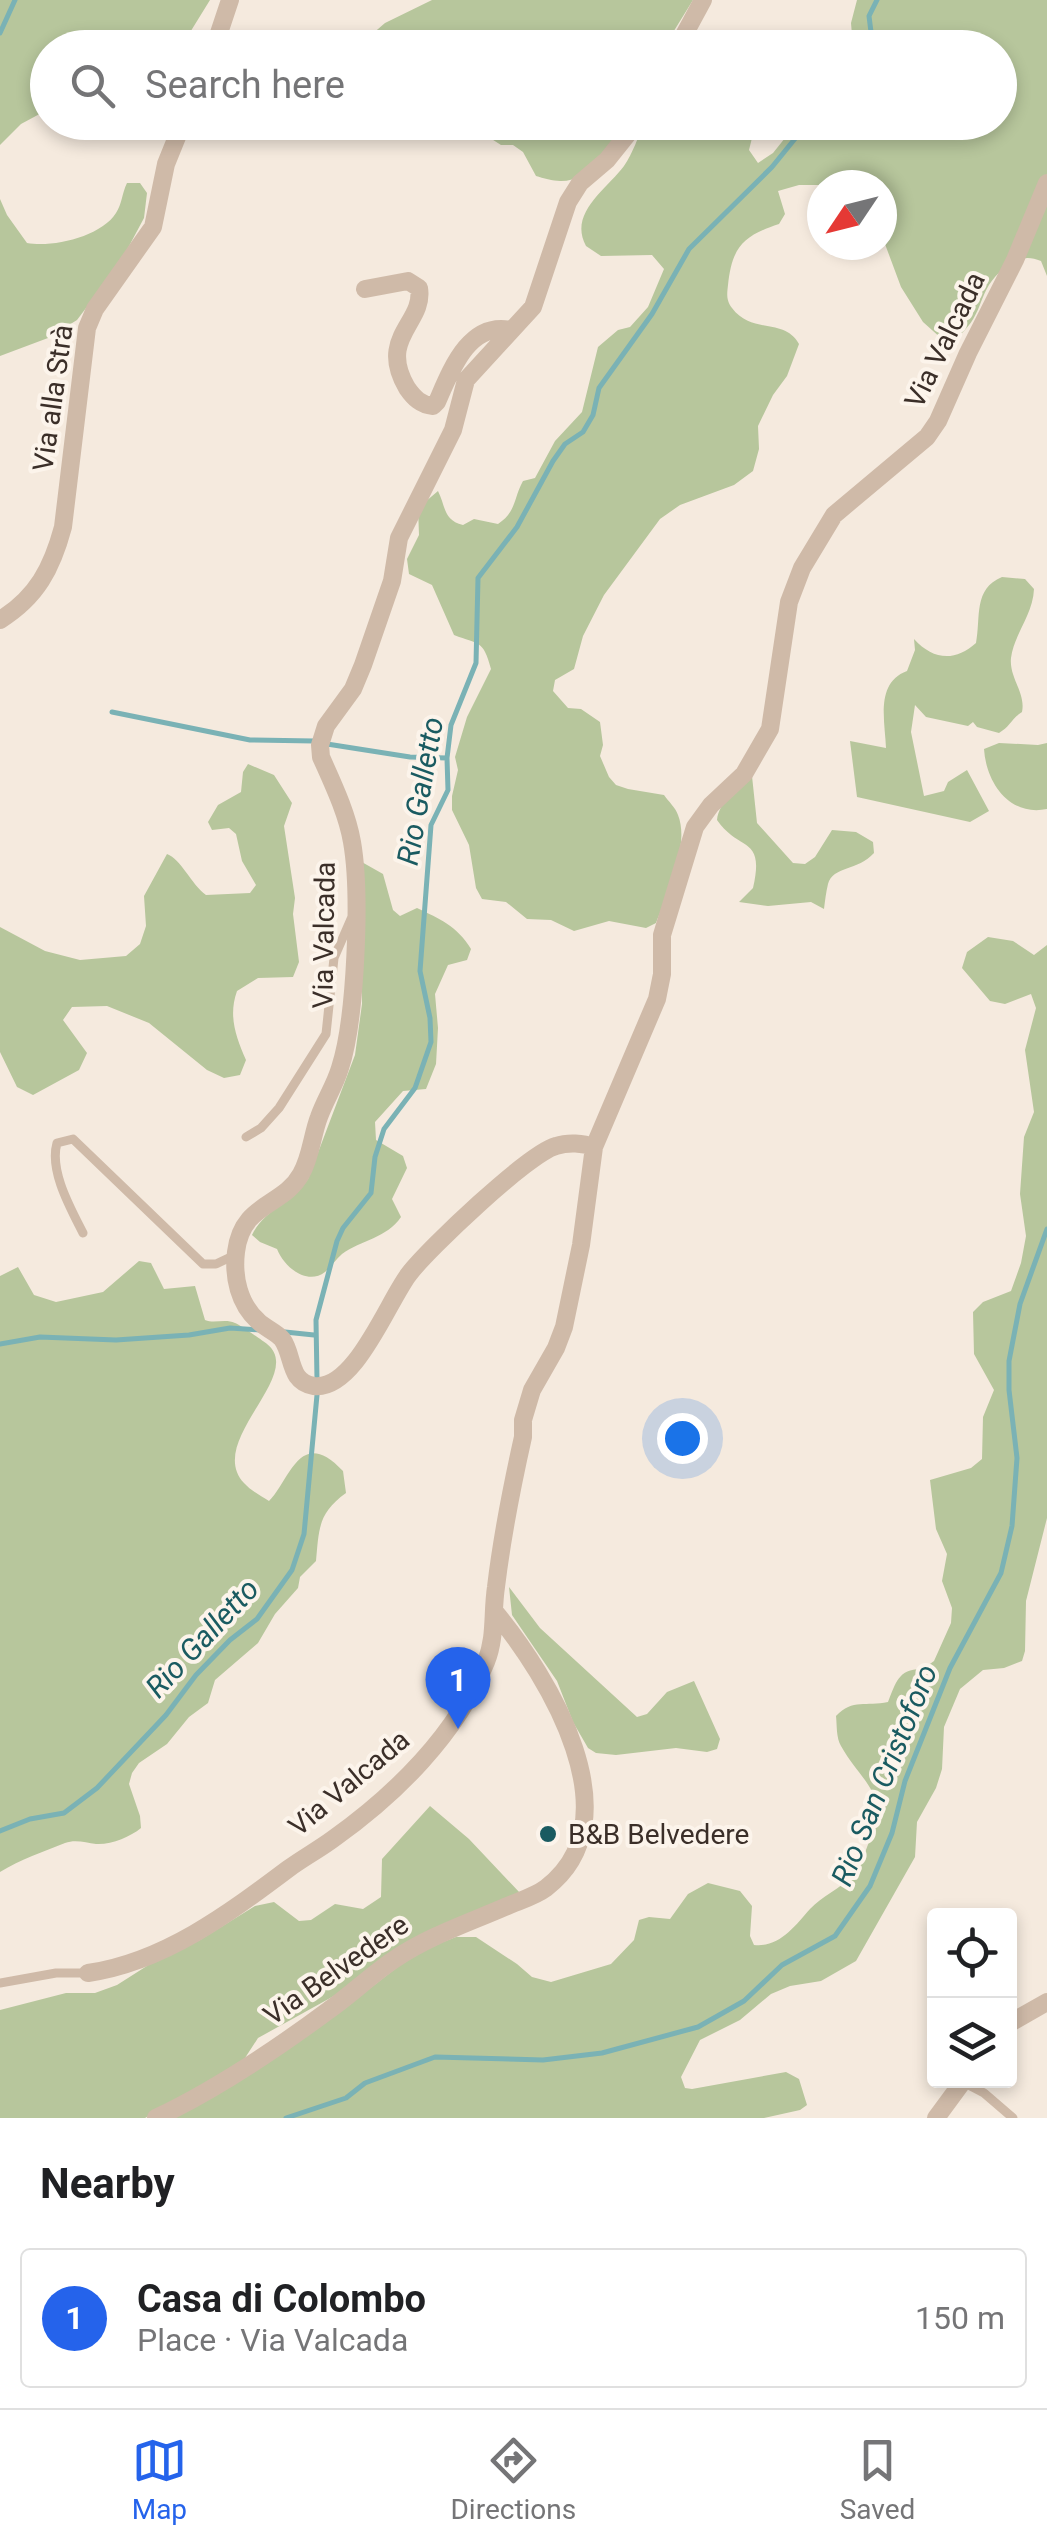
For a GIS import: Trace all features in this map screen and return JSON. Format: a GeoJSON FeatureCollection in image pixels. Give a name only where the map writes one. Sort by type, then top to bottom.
{"type":"FeatureCollection","features":[{"type":"Feature","properties":{"kind":"street"},"geometry":{"type":"LineString","coordinates":[[220,30],[230,0]]}},
{"type":"Feature","properties":{"kind":"street"},"geometry":{"type":"LineString","coordinates":[[687,30],[703,0]]}},
{"type":"Feature","properties":{"kind":"street","name":"Via alla Strà"},"geometry":{"type":"LineString","coordinates":[[0,620],[22,606],[41,586],[55,557],[64,527],[87,328],[95,309],[153,228],[166,164],[176,140]]}},
{"type":"Feature","properties":{"kind":"street","name":"Via Valcada"},"geometry":{"type":"LineString","coordinates":[[235,1255],[242,1228],[251,1216],[295,1184],[303,1172],[317,1121],[340,1069],[349,1024],[355,874],[350,830],[322,757],[320,744],[326,726],[353,689],[364,665],[392,582],[399,538],[453,430],[466,380],[533,307],[568,202],[580,183],[623,140]]}},
{"type":"Feature","properties":{"kind":"street","name":"Via Valcada"},"geometry":{"type":"LineString","coordinates":[[88,1973],[117,1968],[204,1929],[334,1839],[422,1761],[458,1712],[486,1661],[523,1420],[538,1376],[564,1327],[581,1246],[594,1147],[657,999],[662,974],[662,935],[695,827],[711,805],[744,774],[770,729],[790,602],[802,568],[834,515],[927,437],[938,421],[1047,184]]}},
{"type":"Feature","properties":{"kind":"street"},"geometry":{"type":"LineString","coordinates":[[364,289],[408,281],[419,288],[420,296],[401,334],[396,360],[412,396],[425,405],[438,402],[452,365],[479,336],[496,327],[511,330]]}},
{"type":"Feature","properties":{"kind":"street"},"geometry":{"type":"LineString","coordinates":[[235,1255],[237,1288],[244,1304],[260,1324],[283,1341],[289,1363],[300,1379],[323,1386],[342,1375],[357,1359],[391,1300],[421,1260],[507,1181],[556,1146],[594,1147]]}},
{"type":"Feature","properties":{"kind":"street","name":"Via Belvedere"},"geometry":{"type":"LineString","coordinates":[[156,2118],[219,2085],[328,2012],[406,1952],[530,1897],[559,1876],[577,1846],[584,1822],[585,1790],[580,1761],[532,1662],[495,1612]]}},
{"type":"Feature","properties":{"kind":"street"},"geometry":{"type":"LineString","coordinates":[[1017,2019],[1047,2002]]}},
{"type":"Feature","properties":{"kind":"street"},"geometry":{"type":"LineString","coordinates":[[936,2118],[959,2088]]}},
{"type":"Feature","properties":{"kind":"lane"},"geometry":{"type":"LineString","coordinates":[[246,1137],[261,1128],[279,1108],[326,1034],[334,958],[355,912]]}},
{"type":"Feature","properties":{"kind":"lane"},"geometry":{"type":"LineString","coordinates":[[83,1233],[58,1170],[57,1143],[65,1139],[73,1139],[112,1173],[203,1264],[216,1264],[235,1255]]}},
{"type":"Feature","properties":{"kind":"lane","name":"Via Valcada"},"geometry":{"type":"LineString","coordinates":[[0,1982],[56,1973],[88,1973]]}},
{"type":"Feature","properties":{"kind":"lane"},"geometry":{"type":"LineString","coordinates":[[976,2088],[1013,2118]]}},
{"type":"Feature","properties":{"kind":"green space"},"geometry":{"type":"Polygon","coordinates":[[[0,0],[210,0],[191,30],[30,30],[30,119],[0,145],[0,0]]]}},
{"type":"Feature","properties":{"kind":"green space"},"geometry":{"type":"Polygon","coordinates":[[[432,0],[693,0],[674,30],[377,30],[432,0]]]}},
{"type":"Feature","properties":{"kind":"green space"},"geometry":{"type":"Polygon","coordinates":[[[857,0],[1047,0],[1047,276],[1037,259],[1010,264],[992,281],[964,331],[954,338],[942,339],[923,322],[901,287],[891,260],[897,260],[897,170],[807,170],[807,185],[778,191],[785,214],[779,224],[756,233],[741,245],[727,291],[730,305],[740,316],[785,331],[799,344],[787,376],[758,426],[759,449],[753,471],[734,485],[680,505],[660,519],[604,595],[583,636],[574,669],[555,680],[553,691],[568,708],[581,709],[600,722],[600,756],[616,785],[664,795],[676,810],[681,841],[671,884],[656,923],[646,928],[609,921],[574,931],[551,920],[527,919],[506,902],[482,899],[476,888],[469,845],[452,810],[458,770],[455,757],[467,717],[491,669],[482,648],[454,635],[432,585],[409,574],[407,559],[419,535],[418,508],[438,491],[448,516],[457,523],[463,525],[474,519],[498,524],[504,519],[523,481],[535,478],[555,441],[582,412],[598,347],[618,330],[630,327],[648,307],[664,269],[652,255],[601,256],[586,246],[582,234],[586,212],[624,166],[637,140],[752,140],[749,150],[758,163],[783,140],[1017,140],[1017,30],[852,30],[857,0]]]}},
{"type":"Feature","properties":{"kind":"green space"},"geometry":{"type":"Polygon","coordinates":[[[493,140],[614,140],[599,161],[581,176],[560,181],[536,176],[523,152],[513,145],[493,140]]]}},
{"type":"Feature","properties":{"kind":"green space"},"geometry":{"type":"Polygon","coordinates":[[[127,183],[140,183],[147,193],[144,218],[120,263],[77,320],[48,338],[0,356],[0,199],[27,243],[50,244],[89,234],[109,221],[118,210],[127,183]]]}},
{"type":"Feature","properties":{"kind":"green space"},"geometry":{"type":"Polygon","coordinates":[[[1002,577],[1025,579],[1034,589],[1011,658],[1022,712],[999,733],[977,727],[973,722],[968,726],[926,717],[915,705],[911,732],[924,796],[944,791],[948,782],[967,770],[989,811],[970,822],[857,797],[850,741],[886,748],[886,694],[890,684],[907,671],[915,650],[914,639],[936,655],[952,656],[968,649],[976,643],[982,596],[1002,577]]]}},
{"type":"Feature","properties":{"kind":"green space"},"geometry":{"type":"Polygon","coordinates":[[[999,743],[1047,743],[1047,809],[1021,808],[995,785],[984,749],[999,743]]]}},
{"type":"Feature","properties":{"kind":"green space"},"geometry":{"type":"Polygon","coordinates":[[[248,764],[274,775],[292,803],[284,826],[295,898],[299,962],[293,977],[258,978],[237,991],[233,1018],[246,1060],[240,1075],[224,1078],[207,1070],[149,1023],[107,1006],[72,1007],[63,1020],[87,1053],[79,1070],[33,1095],[17,1087],[0,1052],[0,927],[45,951],[80,960],[126,956],[140,944],[146,926],[144,896],[167,854],[206,895],[250,893],[256,885],[242,861],[236,834],[229,828],[212,830],[208,822],[218,805],[241,792],[248,764]]]}},
{"type":"Feature","properties":{"kind":"green space"},"geometry":{"type":"Polygon","coordinates":[[[752,776],[757,823],[793,863],[805,864],[815,857],[832,830],[856,832],[873,842],[874,853],[868,859],[831,878],[824,909],[811,902],[768,906],[739,902],[753,888],[756,860],[748,846],[717,820],[725,801],[752,776]]]}},
{"type":"Feature","properties":{"kind":"green space"},"geometry":{"type":"Polygon","coordinates":[[[360,861],[383,874],[393,910],[400,916],[417,908],[454,929],[471,949],[467,960],[448,965],[435,994],[436,1064],[426,1089],[403,1091],[375,1122],[376,1140],[403,1156],[407,1168],[392,1199],[401,1217],[389,1230],[349,1249],[325,1272],[311,1277],[297,1272],[277,1249],[252,1235],[308,1179],[355,1055],[362,1004],[360,861]]]}},
{"type":"Feature","properties":{"kind":"green space"},"geometry":{"type":"Polygon","coordinates":[[[988,937],[1013,941],[1034,955],[1047,945],[1047,1518],[1026,1601],[1022,1661],[983,1670],[960,1689],[944,1727],[942,1769],[936,1788],[917,1822],[915,1857],[856,1961],[821,1981],[771,1994],[740,2020],[700,2040],[681,2077],[685,2088],[692,2089],[786,2072],[799,2079],[807,2105],[764,2118],[166,2118],[338,2013],[417,1952],[456,1937],[476,1937],[532,1977],[551,1982],[611,1964],[634,1940],[639,1920],[670,1919],[688,1894],[708,1883],[740,1891],[752,1906],[750,1936],[754,1945],[771,1943],[786,1935],[815,1904],[858,1869],[874,1825],[875,1799],[839,1743],[836,1716],[854,1705],[888,1702],[903,1674],[923,1669],[934,1661],[951,1623],[952,1608],[942,1581],[947,1554],[936,1529],[930,1480],[971,1468],[982,1459],[983,1417],[994,1390],[974,1354],[973,1312],[983,1302],[1011,1291],[1026,1236],[1020,1194],[1024,1137],[1034,1112],[1025,1050],[1036,1008],[1031,994],[1005,1004],[990,1001],[962,968],[967,952],[988,937]]]}},
{"type":"Feature","properties":{"kind":"green space"},"geometry":{"type":"Polygon","coordinates":[[[139,1261],[151,1263],[164,1289],[195,1286],[205,1320],[237,1324],[267,1344],[276,1357],[267,1391],[237,1448],[235,1466],[244,1483],[269,1501],[298,1461],[316,1453],[343,1471],[346,1493],[325,1515],[316,1561],[300,1577],[298,1588],[275,1614],[258,1643],[215,1680],[208,1703],[132,1773],[129,1784],[141,1828],[108,1843],[65,1843],[0,1872],[0,1276],[18,1267],[34,1295],[56,1302],[103,1292],[139,1261]]]}},
{"type":"Feature","properties":{"kind":"green space"},"geometry":{"type":"Polygon","coordinates":[[[509,1587],[540,1628],[637,1717],[647,1714],[667,1692],[694,1681],[720,1739],[717,1749],[707,1752],[676,1748],[616,1755],[588,1748],[557,1681],[512,1615],[509,1587]]]}},
{"type":"Feature","properties":{"kind":"green space"},"geometry":{"type":"Polygon","coordinates":[[[430,1806],[469,1839],[520,1893],[258,2038],[245,2058],[226,2075],[145,2118],[0,2118],[0,2010],[66,1993],[95,1993],[117,1985],[255,1906],[274,1902],[299,1921],[311,1920],[335,1904],[363,1909],[381,1897],[382,1859],[430,1806]]]}},
{"type":"Feature","properties":{"kind":"waterway"},"geometry":{"type":"LineString","coordinates":[[0,33],[15,0]]}},
{"type":"Feature","properties":{"kind":"waterway","name":"Rio Galletto"},"geometry":{"type":"LineString","coordinates":[[871,30],[869,16],[877,0]]}},
{"type":"Feature","properties":{"kind":"waterway","name":"Rio Galletto"},"geometry":{"type":"LineString","coordinates":[[317,1380],[316,1320],[337,1241],[371,1193],[375,1157],[384,1129],[415,1088],[431,1042],[420,971],[431,825],[448,790],[451,725],[476,663],[478,578],[517,527],[565,444],[583,432],[593,415],[599,388],[652,314],[689,249],[794,140]]}},
{"type":"Feature","properties":{"kind":"waterway"},"geometry":{"type":"LineString","coordinates":[[112,712],[250,740],[314,741]]}},
{"type":"Feature","properties":{"kind":"waterway"},"geometry":{"type":"LineString","coordinates":[[327,744],[410,757],[447,758]]}},
{"type":"Feature","properties":{"kind":"waterway","name":"Rio San Cristoforo"},"geometry":{"type":"LineString","coordinates":[[286,2118],[346,2098],[365,2083],[435,2057],[543,2060],[602,2053],[698,2027],[744,2001],[782,1965],[835,1936],[870,1886],[892,1833],[905,1781],[950,1668],[1001,1573],[1012,1526],[1017,1458],[1009,1361],[1020,1304],[1047,1229]]}},
{"type":"Feature","properties":{"kind":"waterway"},"geometry":{"type":"LineString","coordinates":[[0,1344],[40,1337],[116,1340],[230,1328],[260,1330]]}},
{"type":"Feature","properties":{"kind":"waterway"},"geometry":{"type":"LineString","coordinates":[[285,1332],[314,1335]]}},
{"type":"Feature","properties":{"kind":"waterway","name":"Rio Galletto"},"geometry":{"type":"LineString","coordinates":[[0,1831],[30,1819],[64,1813],[97,1788],[166,1715],[196,1675],[257,1619],[292,1570],[304,1534],[317,1395]]}},
{"type":"Feature","properties":{"kind":"place","name":"Casa di Colombo"},"geometry":{"type":"Point","coordinates":[458,1729]}},
{"type":"Feature","properties":{"kind":"place","name":"B&B Belvedere"},"geometry":{"type":"Point","coordinates":[548,1834]}}]}
